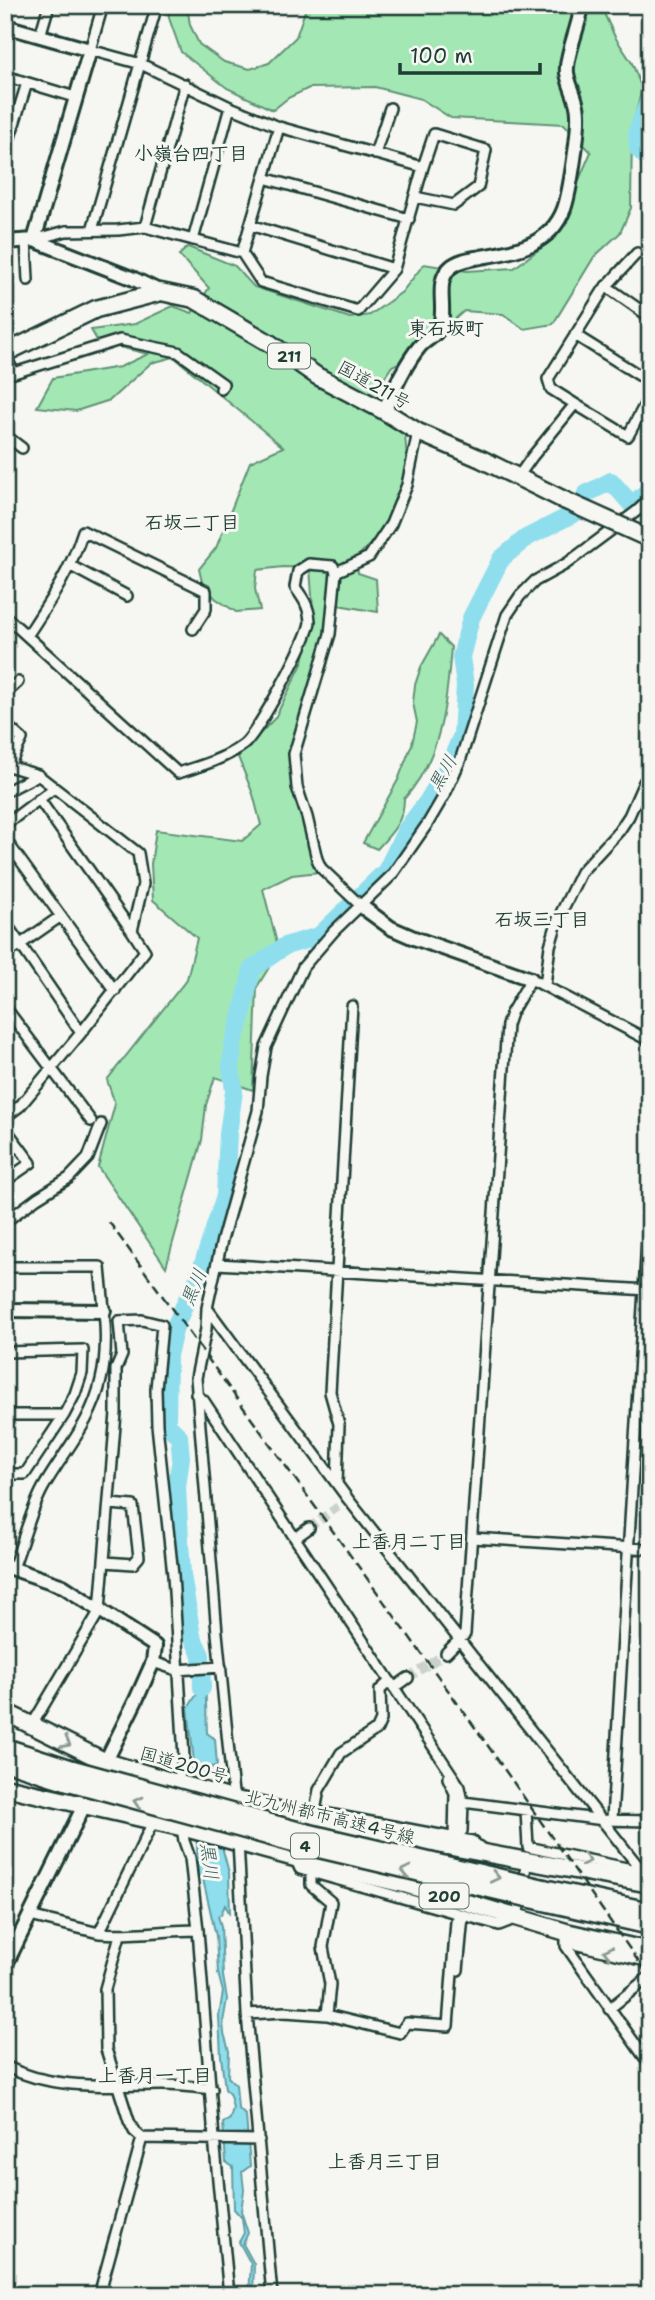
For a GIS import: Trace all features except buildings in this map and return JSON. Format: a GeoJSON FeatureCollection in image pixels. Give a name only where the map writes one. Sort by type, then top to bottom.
{"type":"FeatureCollection","features":[{"type":"Feature","properties":{"kind":"highway","name":"国道211号"},"geometry":{"type":"LineString","coordinates":[[5,354],[96,309],[162,292],[194,299],[271,344],[317,376],[418,432],[650,539]]}},
{"type":"Feature","properties":{"kind":"highway","name":"国道200号"},"geometry":{"type":"LineString","coordinates":[[5,1712],[106,1762],[231,1799],[366,1831],[488,1853],[528,1854],[648,1876]]}},
{"type":"Feature","properties":{"kind":"highway","name":"北九州都市高速4号線"},"geometry":{"type":"LineString","coordinates":[[5,1747],[71,1775]]}},
{"type":"Feature","properties":{"kind":"highway","name":"北九州都市高速4号線"},"geometry":{"type":"LineString","coordinates":[[5,1762],[71,1775],[305,1846],[544,1895],[650,1911]]}},
{"type":"Feature","properties":{"kind":"highway","name":"200"},"geometry":{"type":"LineString","coordinates":[[5,1787],[185,1828],[408,1885],[517,1918],[566,1937],[650,1951]]}},
{"type":"Feature","properties":{"kind":"highway","name":"北九州都市高速4号線"},"geometry":{"type":"LineString","coordinates":[[544,1895],[650,1926]]}},
{"type":"Feature","properties":{"kind":"street"},"geometry":{"type":"LineString","coordinates":[[40,36],[49,5]]}},
{"type":"Feature","properties":{"kind":"street"},"geometry":{"type":"LineString","coordinates":[[28,280],[30,240],[103,5]]}},
{"type":"Feature","properties":{"kind":"street"},"geometry":{"type":"LineString","coordinates":[[92,230],[157,5]]}},
{"type":"Feature","properties":{"kind":"street"},"geometry":{"type":"LineString","coordinates":[[384,411],[394,388],[421,345],[439,331],[444,312],[441,292],[444,278],[451,267],[466,260],[523,249],[542,238],[554,226],[564,209],[579,114],[567,71],[582,5]]}},
{"type":"Feature","properties":{"kind":"street"},"geometry":{"type":"LineString","coordinates":[[5,26],[141,64],[230,107],[279,127],[424,167]]}},
{"type":"Feature","properties":{"kind":"street"},"geometry":{"type":"LineString","coordinates":[[5,76],[75,97]]}},
{"type":"Feature","properties":{"kind":"street"},"geometry":{"type":"LineString","coordinates":[[5,153],[27,83]]}},
{"type":"Feature","properties":{"kind":"street"},"geometry":{"type":"LineString","coordinates":[[145,227],[185,85]]}},
{"type":"Feature","properties":{"kind":"street"},"geometry":{"type":"LineString","coordinates":[[193,240],[230,107]]}},
{"type":"Feature","properties":{"kind":"street"},"geometry":{"type":"LineString","coordinates":[[375,154],[390,108]]}},
{"type":"Feature","properties":{"kind":"street"},"geometry":{"type":"LineString","coordinates":[[242,253],[279,127]]}},
{"type":"Feature","properties":{"kind":"street"},"geometry":{"type":"LineString","coordinates":[[5,242],[30,240],[66,230],[145,227],[242,253],[261,282],[358,311],[394,269],[415,197],[434,134],[486,150],[478,187],[454,205],[415,197]]}},
{"type":"Feature","properties":{"kind":"street"},"geometry":{"type":"LineString","coordinates":[[264,178],[409,219]]}},
{"type":"Feature","properties":{"kind":"street"},"geometry":{"type":"LineString","coordinates":[[250,225],[394,269]]}},
{"type":"Feature","properties":{"kind":"street"},"geometry":{"type":"LineString","coordinates":[[30,240],[162,292]]}},
{"type":"Feature","properties":{"kind":"street"},"geometry":{"type":"LineString","coordinates":[[637,253],[606,286],[548,379],[551,389],[628,436],[650,395]]}},
{"type":"Feature","properties":{"kind":"street"},"geometry":{"type":"LineString","coordinates":[[606,286],[650,317]]}},
{"type":"Feature","properties":{"kind":"street"},"geometry":{"type":"LineString","coordinates":[[575,335],[650,382]]}},
{"type":"Feature","properties":{"kind":"street"},"geometry":{"type":"LineString","coordinates":[[5,354],[14,373],[120,340],[178,352],[223,384],[221,389]]}},
{"type":"Feature","properties":{"kind":"street"},"geometry":{"type":"LineString","coordinates":[[518,477],[575,404]]}},
{"type":"Feature","properties":{"kind":"street"},"geometry":{"type":"LineString","coordinates":[[336,572],[369,557],[391,524],[407,485],[418,432]]}},
{"type":"Feature","properties":{"kind":"street"},"geometry":{"type":"LineString","coordinates":[[5,436],[22,448]]}},
{"type":"Feature","properties":{"kind":"street"},"geometry":{"type":"LineString","coordinates":[[272,2294],[196,1394],[207,1308],[258,1111],[266,1047],[303,967],[360,904],[392,875],[445,794],[460,761],[508,615],[520,596],[535,581],[566,564],[650,499]]}},
{"type":"Feature","properties":{"kind":"street"},"geometry":{"type":"LineString","coordinates":[[27,636],[71,566],[83,531],[206,592],[206,609],[193,629]]}},
{"type":"Feature","properties":{"kind":"street"},"geometry":{"type":"LineString","coordinates":[[5,616],[178,773],[216,761],[246,744],[286,681],[310,624],[307,604],[295,587],[298,571],[309,564],[333,566],[336,572],[330,634],[294,754],[297,787],[321,867],[360,904],[391,928],[545,985],[650,1041]]}},
{"type":"Feature","properties":{"kind":"street"},"geometry":{"type":"LineString","coordinates":[[71,566],[127,596]]}},
{"type":"Feature","properties":{"kind":"street"},"geometry":{"type":"LineString","coordinates":[[5,694],[18,682]]}},
{"type":"Feature","properties":{"kind":"street"},"geometry":{"type":"LineString","coordinates":[[5,724],[22,739],[7,766],[38,775],[138,853],[143,884],[132,931]]}},
{"type":"Feature","properties":{"kind":"street"},"geometry":{"type":"LineString","coordinates":[[5,792],[38,775]]}},
{"type":"Feature","properties":{"kind":"street"},"geometry":{"type":"LineString","coordinates":[[545,985],[550,946],[558,919],[581,872],[629,817],[644,782],[650,775]]}},
{"type":"Feature","properties":{"kind":"street"},"geometry":{"type":"LineString","coordinates":[[5,825],[54,788]]}},
{"type":"Feature","properties":{"kind":"street"},"geometry":{"type":"LineString","coordinates":[[5,1117],[20,1106],[81,1034],[145,951],[39,799]]}},
{"type":"Feature","properties":{"kind":"street"},"geometry":{"type":"LineString","coordinates":[[5,839],[115,991]]}},
{"type":"Feature","properties":{"kind":"street"},"geometry":{"type":"LineString","coordinates":[[5,955],[61,916]]}},
{"type":"Feature","properties":{"kind":"street"},"geometry":{"type":"LineString","coordinates":[[5,922],[81,1034]]}},
{"type":"Feature","properties":{"kind":"street"},"geometry":{"type":"LineString","coordinates":[[446,1653],[465,1634],[507,1025],[531,979]]}},
{"type":"Feature","properties":{"kind":"street"},"geometry":{"type":"LineString","coordinates":[[337,1484],[339,1424],[330,1392],[352,1006]]}},
{"type":"Feature","properties":{"kind":"street"},"geometry":{"type":"LineString","coordinates":[[5,1007],[50,1068],[96,1122],[88,1158],[69,1178],[5,1222]]}},
{"type":"Feature","properties":{"kind":"street"},"geometry":{"type":"LineString","coordinates":[[5,1128],[31,1163],[5,1181]]}},
{"type":"Feature","properties":{"kind":"street"},"geometry":{"type":"LineString","coordinates":[[608,1820],[647,1290],[650,1191]]}},
{"type":"Feature","properties":{"kind":"street"},"geometry":{"type":"LineString","coordinates":[[217,1264],[647,1290]]}},
{"type":"Feature","properties":{"kind":"street"},"geometry":{"type":"LineString","coordinates":[[5,1267],[100,1267],[104,1311],[102,1380],[93,1405],[84,1427],[41,1490],[9,1567],[63,1586],[155,1646],[153,1662],[5,1966]]}},
{"type":"Feature","properties":{"kind":"street"},"geometry":{"type":"LineString","coordinates":[[207,1308],[348,1499],[608,1820],[648,1876]]}},
{"type":"Feature","properties":{"kind":"street"},"geometry":{"type":"LineString","coordinates":[[5,1310],[104,1311]]}},
{"type":"Feature","properties":{"kind":"street"},"geometry":{"type":"LineString","coordinates":[[32,1725],[100,1610],[110,1504],[116,1369],[122,1355],[119,1321],[142,1320],[162,1325],[156,1389],[157,1425],[180,1670],[184,1757],[180,1785],[184,1841],[190,1858],[198,1930],[229,2295]]}},
{"type":"Feature","properties":{"kind":"street"},"geometry":{"type":"LineString","coordinates":[[5,1352],[83,1350],[82,1373],[64,1415],[25,1474],[5,1474]]}},
{"type":"Feature","properties":{"kind":"street"},"geometry":{"type":"LineString","coordinates":[[196,1394],[204,1401],[460,1787],[463,1802],[458,1834]]}},
{"type":"Feature","properties":{"kind":"street"},"geometry":{"type":"LineString","coordinates":[[5,1415],[64,1415]]}},
{"type":"Feature","properties":{"kind":"street"},"geometry":{"type":"LineString","coordinates":[[339,1506],[348,1499]]}},
{"type":"Feature","properties":{"kind":"street"},"geometry":{"type":"LineString","coordinates":[[105,1562],[133,1564],[139,1557],[133,1506],[110,1504]]}},
{"type":"Feature","properties":{"kind":"street"},"geometry":{"type":"LineString","coordinates":[[295,1538],[309,1528]]}},
{"type":"Feature","properties":{"kind":"street"},"geometry":{"type":"LineString","coordinates":[[472,1538],[650,1549]]}},
{"type":"Feature","properties":{"kind":"street"},"geometry":{"type":"LineString","coordinates":[[153,1662],[180,1670],[218,1667]]}},
{"type":"Feature","properties":{"kind":"street"},"geometry":{"type":"LineString","coordinates":[[315,1811],[319,1790],[341,1754],[377,1729],[381,1720],[380,1690],[408,1678]]}},
{"type":"Feature","properties":{"kind":"street"},"geometry":{"type":"LineString","coordinates":[[438,1753],[442,1768],[455,1793],[458,1834]]}},
{"type":"Feature","properties":{"kind":"street"},"geometry":{"type":"LineString","coordinates":[[463,1802],[608,1820],[650,1821]]}},
{"type":"Feature","properties":{"kind":"street"},"geometry":{"type":"LineString","coordinates":[[278,1810],[292,1806],[458,1834],[488,1853]]}},
{"type":"Feature","properties":{"kind":"street"},"geometry":{"type":"LineString","coordinates":[[295,1858],[299,1869],[499,1926],[517,1918],[528,1854],[526,1810]]}},
{"type":"Feature","properties":{"kind":"street"},"geometry":{"type":"LineString","coordinates":[[99,1933],[153,1822]]}},
{"type":"Feature","properties":{"kind":"street"},"geometry":{"type":"LineString","coordinates":[[311,1872],[311,1885],[331,1902],[323,1948],[330,1984],[327,2015]]}},
{"type":"Feature","properties":{"kind":"street"},"geometry":{"type":"LineString","coordinates":[[30,1916],[99,1933],[120,1935],[163,1930],[198,1930]]}},
{"type":"Feature","properties":{"kind":"street"},"geometry":{"type":"LineString","coordinates":[[247,2014],[285,2012],[327,2015],[400,2033],[407,2023],[448,2026],[457,1916]]}},
{"type":"Feature","properties":{"kind":"street"},"geometry":{"type":"LineString","coordinates":[[120,1935],[105,1989],[106,2049],[134,2131],[142,2138],[258,2139]]}},
{"type":"Feature","properties":{"kind":"street"},"geometry":{"type":"LineString","coordinates":[[650,1962],[566,1937],[566,1946],[650,2065]]}},
{"type":"Feature","properties":{"kind":"street"},"geometry":{"type":"LineString","coordinates":[[609,2009],[650,1976]]}},
{"type":"Feature","properties":{"kind":"street"},"geometry":{"type":"LineString","coordinates":[[5,2066],[54,2083],[164,2085],[212,2089]]}},
{"type":"Feature","properties":{"kind":"street"},"geometry":{"type":"LineString","coordinates":[[99,2295],[142,2138]]}},
{"type":"Feature","properties":{"kind":"green space"},"geometry":{"type":"Polygon","coordinates":[[[168,5],[187,5],[190,25],[199,44],[224,62],[250,69],[269,63],[296,37],[307,5],[597,5],[602,9],[615,37],[632,63],[642,89],[632,127],[631,208],[620,233],[594,257],[553,324],[524,329],[503,314],[464,311],[413,356],[392,366],[379,386],[384,411],[405,434],[409,488],[393,521],[356,558],[358,573],[376,579],[378,612],[338,605],[327,666],[297,751],[313,863],[320,872],[292,875],[263,889],[279,951],[257,987],[253,1090],[215,1077],[206,1105],[202,1140],[166,1267],[98,1167],[115,1104],[107,1080],[187,979],[197,938],[153,900],[151,864],[156,830],[242,841],[261,825],[253,794],[238,757],[275,718],[303,662],[313,609],[310,568],[257,570],[255,589],[260,610],[236,612],[215,598],[202,582],[199,569],[216,548],[250,462],[283,447],[174,357],[151,363],[110,400],[76,411],[37,407],[53,378],[120,367],[148,354],[98,342],[91,330],[135,324],[173,306],[192,313],[209,288],[179,255],[188,247],[235,266],[254,287],[350,318],[370,315],[402,292],[424,264],[467,271],[514,268],[554,238],[591,152],[564,124],[451,118],[421,99],[375,87],[309,88],[288,98],[273,110],[227,88],[181,52],[169,18],[168,5]]]}},
{"type":"Feature","properties":{"kind":"green space"},"geometry":{"type":"Polygon","coordinates":[[[439,635],[451,647],[444,708],[435,747],[417,783],[404,799],[399,821],[377,849],[363,843],[398,780],[412,744],[417,722],[413,703],[415,685],[421,667],[439,635]]]}},
{"type":"Feature","properties":{"kind":"water"},"geometry":{"type":"Polygon","coordinates":[[[201,1671],[205,1671],[207,1733],[215,1739],[217,1765],[209,1772],[205,1771],[204,1779],[229,1873],[230,1914],[225,1905],[218,1916],[227,1999],[223,2022],[229,2051],[228,2077],[236,2085],[238,2108],[246,2116],[250,2166],[242,2172],[244,2190],[241,2211],[248,2233],[243,2244],[254,2264],[253,2295],[249,2294],[251,2264],[239,2242],[244,2233],[242,2218],[234,2209],[233,2167],[226,2162],[223,2123],[230,2119],[233,2108],[230,2095],[225,2089],[221,2056],[219,2016],[223,1992],[218,1973],[216,1936],[203,1879],[198,1875],[197,1845],[187,1776],[194,1762],[188,1708],[201,1688],[201,1671]]]}},
{"type":"Feature","properties":{"kind":"waterway","name":"黒川"},"geometry":{"type":"LineString","coordinates":[[650,97],[637,132],[638,149],[650,161]]}},
{"type":"Feature","properties":{"kind":"waterway","name":"黒川"},"geometry":{"type":"LineString","coordinates":[[202,1688],[201,1655],[192,1636],[182,1575],[177,1487],[181,1457],[179,1436],[167,1425],[168,1355],[175,1327],[198,1279],[225,1196],[228,1134],[234,1091],[231,1067],[233,1043],[252,969],[285,946],[319,936],[386,871],[406,830],[449,765],[462,735],[465,685],[461,657],[471,618],[501,559],[526,538],[575,513],[586,494],[611,481],[632,505],[650,489]]}},
{"type":"Feature","properties":{"kind":"tunnel"},"geometry":{"type":"LineString","coordinates":[[309,1528],[339,1506]]}},
{"type":"Feature","properties":{"kind":"tunnel"},"geometry":{"type":"LineString","coordinates":[[408,1678],[446,1653]]}},
{"type":"Feature","properties":{"kind":"tunnel"},"geometry":{"type":"LineString","coordinates":[[456,1920],[461,1847]]}},
{"type":"Feature","properties":{"kind":"railway"},"geometry":{"type":"LineString","coordinates":[[109,1222],[479,1733],[650,1978]]}},
{"type":"Feature","properties":{"kind":"district","name":"小嶺台四丁目"},"geometry":{"type":"Point","coordinates":[191,153]}},
{"type":"Feature","properties":{"kind":"district","name":"東石坂町"},"geometry":{"type":"Point","coordinates":[446,328]}},
{"type":"Feature","properties":{"kind":"district","name":"石坂二丁目"},"geometry":{"type":"Point","coordinates":[192,522]}},
{"type":"Feature","properties":{"kind":"district","name":"石坂三丁目"},"geometry":{"type":"Point","coordinates":[542,919]}},
{"type":"Feature","properties":{"kind":"district","name":"上香月二丁目"},"geometry":{"type":"Point","coordinates":[409,1541]}},
{"type":"Feature","properties":{"kind":"district","name":"上香月一丁目"},"geometry":{"type":"Point","coordinates":[155,2075]}},
{"type":"Feature","properties":{"kind":"district","name":"上香月三丁目"},"geometry":{"type":"Point","coordinates":[385,2161]}}]}
